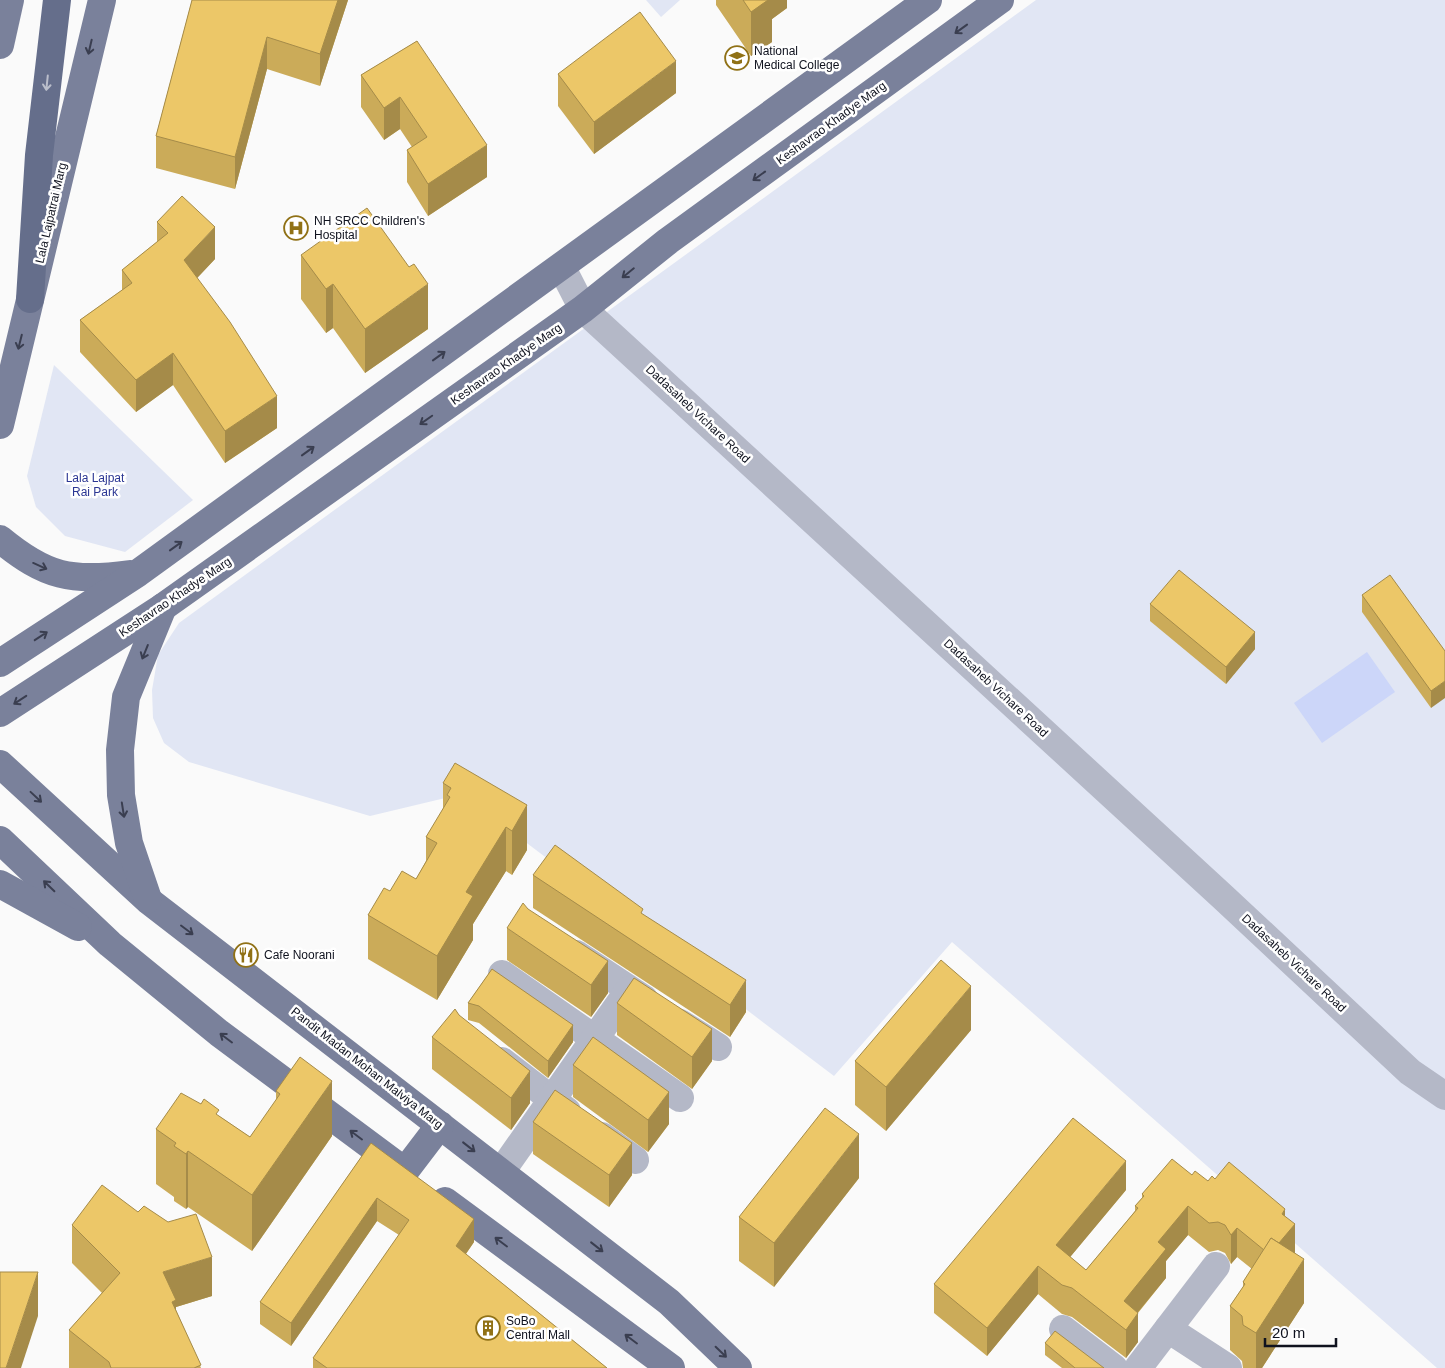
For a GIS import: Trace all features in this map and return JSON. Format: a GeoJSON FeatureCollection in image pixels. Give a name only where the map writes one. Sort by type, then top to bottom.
{"type":"FeatureCollection","features":[{"type":"Feature","properties":{"kind":"highway"},"geometry":{"type":"LineString","coordinates":[[30,299],[39,155],[57,0]]}},
{"type":"Feature","properties":{"kind":"main road"},"geometry":{"type":"LineString","coordinates":[[0,45],[10,0]]}},
{"type":"Feature","properties":{"kind":"main road","name":"Lala Lajpatrai Marg"},"geometry":{"type":"LineString","coordinates":[[0,425],[102,0]]}},
{"type":"Feature","properties":{"kind":"main road"},"geometry":{"type":"LineString","coordinates":[[0,663],[138,573],[562,268],[928,0]]}},
{"type":"Feature","properties":{"kind":"main road","name":"Keshavrao Khadye Marg"},"geometry":{"type":"LineString","coordinates":[[0,713],[164,607],[583,309],[668,241],[1000,0]]}},
{"type":"Feature","properties":{"kind":"main road"},"geometry":{"type":"LineString","coordinates":[[0,538],[25,559],[57,574],[93,579],[138,573]]}},
{"type":"Feature","properties":{"kind":"main road"},"geometry":{"type":"LineString","coordinates":[[149,901],[129,843],[121,795],[120,750],[126,697],[164,607]]}},
{"type":"Feature","properties":{"kind":"main road","name":"Pandit Madan Mohan Malviya Marg"},"geometry":{"type":"LineString","coordinates":[[0,764],[149,901],[669,1302],[738,1368]]}},
{"type":"Feature","properties":{"kind":"main road"},"geometry":{"type":"LineString","coordinates":[[0,840],[110,944],[219,1033],[671,1368]]}},
{"type":"Feature","properties":{"kind":"main road"},"geometry":{"type":"LineString","coordinates":[[0,884],[110,944]]}},
{"type":"Feature","properties":{"kind":"main road"},"geometry":{"type":"LineString","coordinates":[[405,1171],[440,1125]]}},
{"type":"Feature","properties":{"kind":"street","name":"Dadasaheb Vichare Road"},"geometry":{"type":"LineString","coordinates":[[562,268],[583,309],[1224,898],[1410,1072],[1445,1096]]}},
{"type":"Feature","properties":{"kind":"street"},"geometry":{"type":"LineString","coordinates":[[552,938],[718,1047]]}},
{"type":"Feature","properties":{"kind":"street"},"geometry":{"type":"LineString","coordinates":[[502,974],[680,1098]]}},
{"type":"Feature","properties":{"kind":"street"},"geometry":{"type":"LineString","coordinates":[[501,1172],[629,990]]}},
{"type":"Feature","properties":{"kind":"street"},"geometry":{"type":"LineString","coordinates":[[484,1047],[551,1100],[635,1160]]}},
{"type":"Feature","properties":{"kind":"street"},"geometry":{"type":"LineString","coordinates":[[1138,1368],[1216,1266]]}},
{"type":"Feature","properties":{"kind":"street"},"geometry":{"type":"LineString","coordinates":[[1063,1329],[1114,1368]]}},
{"type":"Feature","properties":{"kind":"street"},"geometry":{"type":"LineString","coordinates":[[1168,1329],[1228,1368]]}},
{"type":"Feature","properties":{"kind":"green space"},"geometry":{"type":"Polygon","coordinates":[[[646,0],[680,0],[661,17],[646,0]]]}},
{"type":"Feature","properties":{"kind":"green space"},"geometry":{"type":"Polygon","coordinates":[[[1036,0],[1445,0],[1445,1368],[1437,1368],[952,942],[834,1076],[462,794],[370,816],[189,762],[164,743],[153,718],[152,690],[158,655],[179,623],[1036,0]]]}},
{"type":"Feature","properties":{"kind":"green space","name":"Lala Lajpat Rai Park"},"geometry":{"type":"Polygon","coordinates":[[[54,365],[193,500],[125,552],[65,536],[36,507],[27,476],[54,365]]]}},
{"type":"Feature","properties":{"kind":"water"},"geometry":{"type":"Polygon","coordinates":[[[1367,652],[1395,692],[1322,743],[1294,703],[1367,652]]]}},
{"type":"Feature","properties":{"kind":"building"},"geometry":{"type":"Polygon","coordinates":[[[192,0],[338,0],[320,54],[267,37],[235,157],[156,136],[192,0]]]}},
{"type":"Feature","properties":{"kind":"building"},"geometry":{"type":"Polygon","coordinates":[[[743,0],[768,0],[751,12],[743,0]]]}},
{"type":"Feature","properties":{"kind":"building"},"geometry":{"type":"Polygon","coordinates":[[[640,12],[676,61],[594,122],[558,74],[640,12]]]}},
{"type":"Feature","properties":{"kind":"building"},"geometry":{"type":"Polygon","coordinates":[[[417,41],[487,145],[428,184],[407,150],[427,137],[400,97],[384,108],[361,75],[417,41]]]}},
{"type":"Feature","properties":{"kind":"building"},"geometry":{"type":"Polygon","coordinates":[[[182,196],[215,227],[184,260],[230,322],[277,396],[225,431],[173,353],[136,380],[80,320],[132,283],[122,270],[168,233],[157,222],[182,196]]]}},
{"type":"Feature","properties":{"kind":"building"},"geometry":{"type":"Polygon","coordinates":[[[367,208],[409,267],[414,264],[428,284],[365,329],[333,284],[326,289],[301,255],[367,208]]]}},
{"type":"Feature","properties":{"kind":"building"},"geometry":{"type":"Polygon","coordinates":[[[1179,570],[1255,632],[1226,667],[1150,604],[1179,570]]]}},
{"type":"Feature","properties":{"kind":"building"},"geometry":{"type":"Polygon","coordinates":[[[1390,575],[1445,651],[1445,681],[1431,691],[1362,595],[1390,575]]]}},
{"type":"Feature","properties":{"kind":"building"},"geometry":{"type":"Polygon","coordinates":[[[455,763],[527,805],[512,831],[506,827],[466,892],[473,896],[437,956],[368,915],[384,888],[390,891],[402,871],[416,879],[437,843],[426,837],[450,797],[447,795],[451,788],[443,783],[455,763]]]}},
{"type":"Feature","properties":{"kind":"building"},"geometry":{"type":"Polygon","coordinates":[[[555,845],[643,909],[641,913],[746,980],[730,1005],[533,875],[555,845]]]}},
{"type":"Feature","properties":{"kind":"building"},"geometry":{"type":"Polygon","coordinates":[[[523,903],[528,909],[608,961],[591,985],[507,928],[523,903]]]}},
{"type":"Feature","properties":{"kind":"building"},"geometry":{"type":"Polygon","coordinates":[[[941,960],[971,986],[886,1087],[855,1061],[941,960]]]}},
{"type":"Feature","properties":{"kind":"building"},"geometry":{"type":"Polygon","coordinates":[[[492,969],[573,1025],[548,1061],[479,1006],[468,1003],[492,969]]]}},
{"type":"Feature","properties":{"kind":"building"},"geometry":{"type":"Polygon","coordinates":[[[634,978],[712,1029],[692,1057],[617,1003],[634,978]]]}},
{"type":"Feature","properties":{"kind":"building"},"geometry":{"type":"Polygon","coordinates":[[[455,1009],[459,1015],[530,1071],[511,1098],[432,1037],[455,1009]]]}},
{"type":"Feature","properties":{"kind":"building"},"geometry":{"type":"Polygon","coordinates":[[[593,1037],[669,1092],[648,1120],[573,1065],[593,1037]]]}},
{"type":"Feature","properties":{"kind":"building"},"geometry":{"type":"Polygon","coordinates":[[[300,1057],[332,1081],[252,1195],[188,1151],[186,1154],[174,1146],[176,1143],[156,1129],[181,1093],[201,1104],[204,1099],[219,1110],[216,1114],[250,1137],[280,1094],[276,1091],[300,1057]]]}},
{"type":"Feature","properties":{"kind":"building"},"geometry":{"type":"Polygon","coordinates":[[[555,1090],[632,1143],[609,1175],[533,1122],[555,1090]]]}},
{"type":"Feature","properties":{"kind":"building"},"geometry":{"type":"Polygon","coordinates":[[[825,1108],[859,1134],[774,1243],[739,1217],[825,1108]]]}},
{"type":"Feature","properties":{"kind":"building"},"geometry":{"type":"Polygon","coordinates":[[[1073,1118],[1126,1161],[1056,1245],[1086,1270],[1138,1208],[1135,1206],[1144,1196],[1142,1194],[1172,1159],[1192,1175],[1195,1171],[1208,1181],[1212,1176],[1215,1179],[1229,1162],[1285,1209],[1282,1214],[1295,1224],[1279,1243],[1271,1238],[1264,1250],[1237,1228],[1231,1235],[1225,1225],[1218,1222],[1209,1223],[1188,1206],[1158,1242],[1166,1249],[1124,1301],[1138,1313],[1126,1330],[1072,1288],[1062,1285],[1038,1266],[987,1328],[934,1284],[1073,1118]]]}},
{"type":"Feature","properties":{"kind":"building"},"geometry":{"type":"Polygon","coordinates":[[[371,1143],[474,1219],[456,1246],[607,1368],[327,1368],[313,1358],[409,1220],[377,1198],[291,1323],[260,1302],[371,1143]]]}},
{"type":"Feature","properties":{"kind":"building"},"geometry":{"type":"Polygon","coordinates":[[[102,1185],[138,1212],[144,1206],[168,1222],[196,1214],[212,1257],[163,1272],[176,1300],[172,1302],[201,1365],[194,1368],[111,1368],[109,1362],[69,1330],[120,1273],[72,1225],[102,1185]]]}},
{"type":"Feature","properties":{"kind":"building"},"geometry":{"type":"Polygon","coordinates":[[[1271,1238],[1304,1259],[1256,1333],[1243,1325],[1242,1316],[1230,1306],[1271,1238]]]}},
{"type":"Feature","properties":{"kind":"building"},"geometry":{"type":"Polygon","coordinates":[[[0,1272],[38,1272],[6,1368],[0,1368],[0,1272]]]}},
{"type":"Feature","properties":{"kind":"building"},"geometry":{"type":"Polygon","coordinates":[[[1055,1331],[1104,1368],[1075,1368],[1045,1343],[1055,1331]]]}},
{"type":"Feature","properties":{"kind":"place","name":"National Medical College"},"geometry":{"type":"Point","coordinates":[737,58]}},
{"type":"Feature","properties":{"kind":"place","name":"NH SRCC Children's Hospital"},"geometry":{"type":"Point","coordinates":[296,228]}},
{"type":"Feature","properties":{"kind":"place","name":"Cafe Noorani"},"geometry":{"type":"Point","coordinates":[246,955]}},
{"type":"Feature","properties":{"kind":"place","name":"SoBo Central Mall"},"geometry":{"type":"Point","coordinates":[488,1328]}}]}
